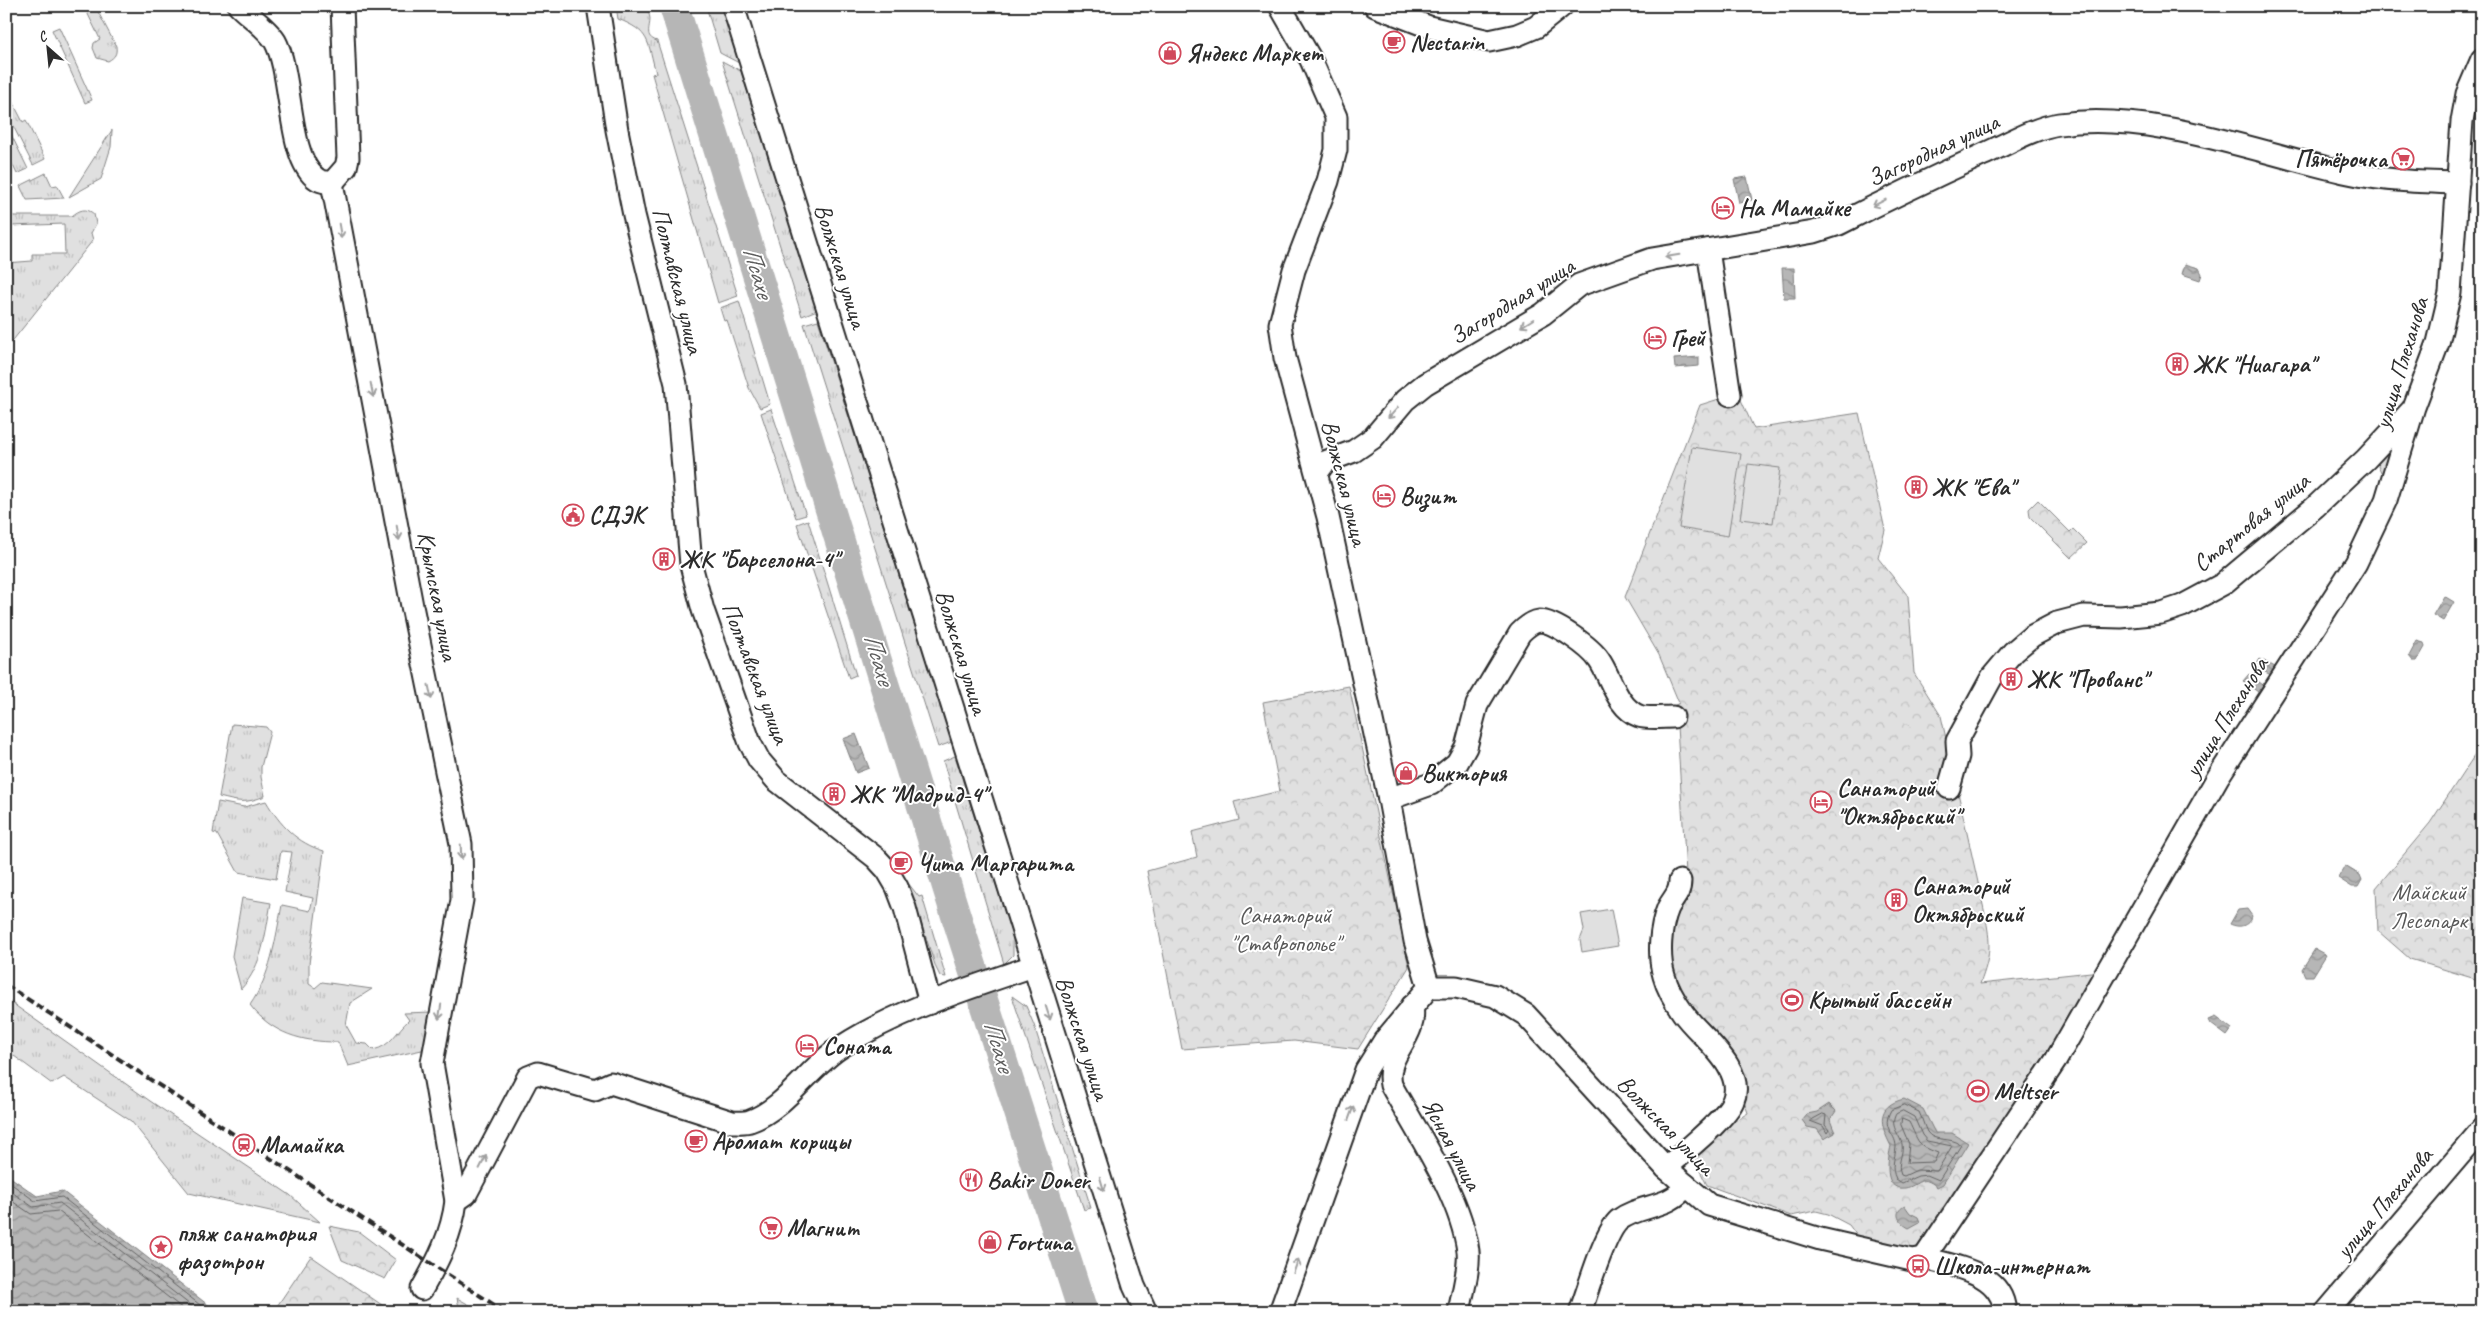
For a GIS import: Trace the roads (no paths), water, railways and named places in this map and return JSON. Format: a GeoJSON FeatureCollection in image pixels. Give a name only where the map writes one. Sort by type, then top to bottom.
{"type":"FeatureCollection","features":[{"type":"Feature","properties":{"kind":"street"},"geometry":{"type":"LineString","coordinates":[[239,6],[274,40],[284,72],[294,128],[305,162],[310,173],[318,180],[332,183],[346,167],[348,158],[342,6]]}},
{"type":"Feature","properties":{"kind":"street","name":"Полтавская улица"},"geometry":{"type":"LineString","coordinates":[[598,6],[617,130],[634,214],[676,384],[691,566],[703,610],[750,743],[759,760],[776,780],[876,858],[897,887],[939,999]]}},
{"type":"Feature","properties":{"kind":"street","name":"Волжская улица"},"geometry":{"type":"LineString","coordinates":[[732,6],[1134,1286],[1146,1312]]}},
{"type":"Feature","properties":{"kind":"street","name":"Волжская улица"},"geometry":{"type":"LineString","coordinates":[[1280,6],[1311,60],[1336,117],[1336,150],[1328,181],[1294,270],[1280,324],[1285,358],[1317,473],[1389,799],[1415,941],[1429,987],[1456,987],[1494,996],[1526,1015],[1666,1168],[1709,1205],[1820,1239],[1912,1260],[1924,1258]]}},
{"type":"Feature","properties":{"kind":"street"},"geometry":{"type":"LineString","coordinates":[[1375,6],[1428,27],[1489,41],[1517,35],[1536,27],[1562,6]]}},
{"type":"Feature","properties":{"kind":"street","name":"улица Плеханова"},"geometry":{"type":"LineString","coordinates":[[1924,1258],[2056,1060],[2218,778],[2356,563],[2386,500],[2414,407],[2438,343],[2450,293],[2462,121],[2467,94],[2482,60]]}},
{"type":"Feature","properties":{"kind":"street","name":"Загородная улица"},"geometry":{"type":"LineString","coordinates":[[1317,473],[1325,462],[1354,451],[1373,438],[1405,400],[1425,384],[1543,314],[1578,285],[1652,259],[1814,232],[1839,224],[1923,182],[2040,129],[2058,124],[2097,120],[2151,126],[2239,144],[2350,174],[2409,182],[2458,183]]}},
{"type":"Feature","properties":{"kind":"street","name":"Крымская улица"},"geometry":{"type":"LineString","coordinates":[[332,183],[414,615],[461,844],[462,900],[432,1063],[456,1201],[448,1241],[422,1289]]}},
{"type":"Feature","properties":{"kind":"street"},"geometry":{"type":"LineString","coordinates":[[1708,250],[1730,395]]}},
{"type":"Feature","properties":{"kind":"street","name":"Стартовая улица"},"geometry":{"type":"LineString","coordinates":[[1949,788],[1958,756],[1957,742],[1992,677],[2013,652],[2032,636],[2057,623],[2084,616],[2121,617],[2161,613],[2182,606],[2222,584],[2315,507],[2366,458],[2414,407]]}},
{"type":"Feature","properties":{"kind":"street"},"geometry":{"type":"LineString","coordinates":[[1389,799],[1431,784],[1457,763],[1466,747],[1477,704],[1520,633],[1527,626],[1539,621],[1551,624],[1588,647],[1600,661],[1618,695],[1628,708],[1639,716],[1673,717]]}},
{"type":"Feature","properties":{"kind":"street"},"geometry":{"type":"LineString","coordinates":[[1666,1168],[1724,1114],[1734,1101],[1736,1088],[1728,1066],[1716,1047],[1683,1013],[1664,976],[1661,949],[1664,919],[1669,906],[1680,891],[1680,881]]}},
{"type":"Feature","properties":{"kind":"street"},"geometry":{"type":"LineString","coordinates":[[456,1201],[466,1194],[528,1077],[538,1073],[595,1090],[612,1083],[732,1122],[749,1122],[764,1115],[839,1048],[884,1022],[939,999],[1033,966]]}},
{"type":"Feature","properties":{"kind":"street"},"geometry":{"type":"LineString","coordinates":[[1280,1312],[1366,1070],[1384,1040],[1429,987]]}},
{"type":"Feature","properties":{"kind":"street","name":"Ясная улица"},"geometry":{"type":"LineString","coordinates":[[1412,1006],[1414,1016],[1410,1033],[1392,1061],[1389,1074],[1391,1085],[1451,1195],[1463,1226],[1468,1254],[1459,1312]]}},
{"type":"Feature","properties":{"kind":"street","name":"улица Плеханова"},"geometry":{"type":"LineString","coordinates":[[2326,1312],[2482,1129]]}},
{"type":"Feature","properties":{"kind":"street"},"geometry":{"type":"LineString","coordinates":[[1580,1312],[1610,1230],[1628,1215],[1676,1197],[1686,1185]]}},
{"type":"Feature","properties":{"kind":"street"},"geometry":{"type":"LineString","coordinates":[[1924,1258],[1980,1274],[2001,1294],[2005,1312]]}},
{"type":"Feature","properties":{"kind":"water"},"geometry":{"type":"Polygon","coordinates":[[[1747,177],[1752,200],[1739,203],[1734,179],[1747,177]]]}},
{"type":"Feature","properties":{"kind":"water"},"geometry":{"type":"Polygon","coordinates":[[[2185,264],[2199,268],[2202,274],[2200,280],[2182,274],[2185,264]]]}},
{"type":"Feature","properties":{"kind":"water"},"geometry":{"type":"Polygon","coordinates":[[[1782,268],[1794,268],[1795,298],[1784,298],[1782,268]]]}},
{"type":"Feature","properties":{"kind":"water"},"geometry":{"type":"Polygon","coordinates":[[[1699,357],[1699,366],[1675,368],[1674,359],[1699,357]]]}},
{"type":"Feature","properties":{"kind":"water"},"geometry":{"type":"Polygon","coordinates":[[[2444,596],[2454,602],[2443,621],[2433,615],[2444,596]]]}},
{"type":"Feature","properties":{"kind":"water"},"geometry":{"type":"Polygon","coordinates":[[[2417,641],[2424,643],[2425,647],[2417,661],[2413,661],[2409,656],[2417,641]]]}},
{"type":"Feature","properties":{"kind":"water"},"geometry":{"type":"Polygon","coordinates":[[[2260,659],[2275,667],[2271,675],[2255,667],[2260,659]]]}},
{"type":"Feature","properties":{"kind":"water"},"geometry":{"type":"Polygon","coordinates":[[[2249,674],[2263,685],[2258,692],[2243,681],[2249,674]]]}},
{"type":"Feature","properties":{"kind":"water"},"geometry":{"type":"Polygon","coordinates":[[[856,734],[869,768],[856,773],[843,739],[856,734]]]}},
{"type":"Feature","properties":{"kind":"water"},"geometry":{"type":"Polygon","coordinates":[[[2345,866],[2360,875],[2362,880],[2358,887],[2352,887],[2338,878],[2345,866]]]}},
{"type":"Feature","properties":{"kind":"water"},"geometry":{"type":"Polygon","coordinates":[[[2247,909],[2252,916],[2246,924],[2237,926],[2230,924],[2238,910],[2247,909]]]}},
{"type":"Feature","properties":{"kind":"water"},"geometry":{"type":"Polygon","coordinates":[[[2315,949],[2326,955],[2313,976],[2305,976],[2302,969],[2315,949]]]}},
{"type":"Feature","properties":{"kind":"water"},"geometry":{"type":"Polygon","coordinates":[[[2216,1017],[2232,1029],[2227,1036],[2211,1024],[2209,1020],[2216,1017]]]}},
{"type":"Feature","properties":{"kind":"water"},"geometry":{"type":"Polygon","coordinates":[[[1904,1099],[1923,1109],[1935,1133],[1952,1133],[1968,1143],[1943,1184],[1937,1187],[1927,1181],[1920,1181],[1910,1187],[1898,1188],[1890,1179],[1888,1165],[1891,1146],[1884,1131],[1882,1117],[1888,1106],[1904,1099]]]}},
{"type":"Feature","properties":{"kind":"water"},"geometry":{"type":"Polygon","coordinates":[[[1829,1104],[1836,1111],[1830,1120],[1835,1133],[1824,1139],[1817,1129],[1807,1127],[1802,1120],[1807,1114],[1817,1112],[1829,1104]]]}},
{"type":"Feature","properties":{"kind":"water"},"geometry":{"type":"Polygon","coordinates":[[[6,1174],[37,1196],[62,1191],[217,1312],[6,1312],[6,1174]]]}},
{"type":"Feature","properties":{"kind":"water"},"geometry":{"type":"Polygon","coordinates":[[[1905,1206],[1910,1213],[1918,1217],[1920,1222],[1909,1228],[1898,1217],[1899,1211],[1905,1206]]]}},
{"type":"Feature","properties":{"kind":"waterway","name":"Псахе"},"geometry":{"type":"LineString","coordinates":[[674,6],[957,919],[1083,1312]]}},
{"type":"Feature","properties":{"kind":"railway"},"geometry":{"type":"LineString","coordinates":[[6,985],[505,1312]]}},
{"type":"Feature","properties":{"kind":"place","name":"Nectarin"},"geometry":{"type":"Point","coordinates":[1394,42]}},
{"type":"Feature","properties":{"kind":"place","name":"Яндекс Маркет"},"geometry":{"type":"Point","coordinates":[1170,53]}},
{"type":"Feature","properties":{"kind":"place","name":"Пятёрочка"},"geometry":{"type":"Point","coordinates":[2403,159]}},
{"type":"Feature","properties":{"kind":"place","name":"На Мамайке"},"geometry":{"type":"Point","coordinates":[1723,208]}},
{"type":"Feature","properties":{"kind":"place","name":"Грей"},"geometry":{"type":"Point","coordinates":[1655,338]}},
{"type":"Feature","properties":{"kind":"place","name":"ЖК \"Ниагара\""},"geometry":{"type":"Point","coordinates":[2177,364]}},
{"type":"Feature","properties":{"kind":"place","name":"ЖК \"Ева\""},"geometry":{"type":"Point","coordinates":[1916,487]}},
{"type":"Feature","properties":{"kind":"place","name":"Визит"},"geometry":{"type":"Point","coordinates":[1384,496]}},
{"type":"Feature","properties":{"kind":"place","name":"СДЭК"},"geometry":{"type":"Point","coordinates":[573,515]}},
{"type":"Feature","properties":{"kind":"place","name":"ЖК \"Барселона-4\""},"geometry":{"type":"Point","coordinates":[664,559]}},
{"type":"Feature","properties":{"kind":"place","name":"ЖК \"Прованс\""},"geometry":{"type":"Point","coordinates":[2011,679]}},
{"type":"Feature","properties":{"kind":"place","name":"Виктория"},"geometry":{"type":"Point","coordinates":[1406,773]}},
{"type":"Feature","properties":{"kind":"place","name":"ЖК \"Мадрид-4\""},"geometry":{"type":"Point","coordinates":[834,794]}},
{"type":"Feature","properties":{"kind":"place","name":"Санаторий \"Октябрьский\""},"geometry":{"type":"Point","coordinates":[1821,802]}},
{"type":"Feature","properties":{"kind":"place","name":"Чита Маргарита"},"geometry":{"type":"Point","coordinates":[901,863]}},
{"type":"Feature","properties":{"kind":"place","name":"Санаторий Октябрьский"},"geometry":{"type":"Point","coordinates":[1896,900]}},
{"type":"Feature","properties":{"kind":"place","name":"Крытый бассейн"},"geometry":{"type":"Point","coordinates":[1792,1000]}},
{"type":"Feature","properties":{"kind":"place","name":"Соната"},"geometry":{"type":"Point","coordinates":[807,1046]}},
{"type":"Feature","properties":{"kind":"place","name":"Meltser"},"geometry":{"type":"Point","coordinates":[1978,1091]}},
{"type":"Feature","properties":{"kind":"place","name":"Аромат корицы"},"geometry":{"type":"Point","coordinates":[696,1141]}},
{"type":"Feature","properties":{"kind":"place","name":"Мамайка"},"geometry":{"type":"Point","coordinates":[244,1145]}},
{"type":"Feature","properties":{"kind":"place","name":"Bakir Doner"},"geometry":{"type":"Point","coordinates":[971,1180]}},
{"type":"Feature","properties":{"kind":"place","name":"Магнит"},"geometry":{"type":"Point","coordinates":[771,1228]}},
{"type":"Feature","properties":{"kind":"place","name":"Fortuna"},"geometry":{"type":"Point","coordinates":[990,1242]}},
{"type":"Feature","properties":{"kind":"place","name":"пляж санатория фазотрон"},"geometry":{"type":"Point","coordinates":[161,1247]}},
{"type":"Feature","properties":{"kind":"place","name":"Школа-интернат"},"geometry":{"type":"Point","coordinates":[1918,1266]}},
{"type":"Feature","properties":{"kind":"park label","name":"Майский Лесопарк"},"geometry":{"type":"Point","coordinates":[2429,906]}},
{"type":"Feature","properties":{"kind":"park label","name":"Санаторий \"Ставрополье\""},"geometry":{"type":"Point","coordinates":[1285,929]}}]}
